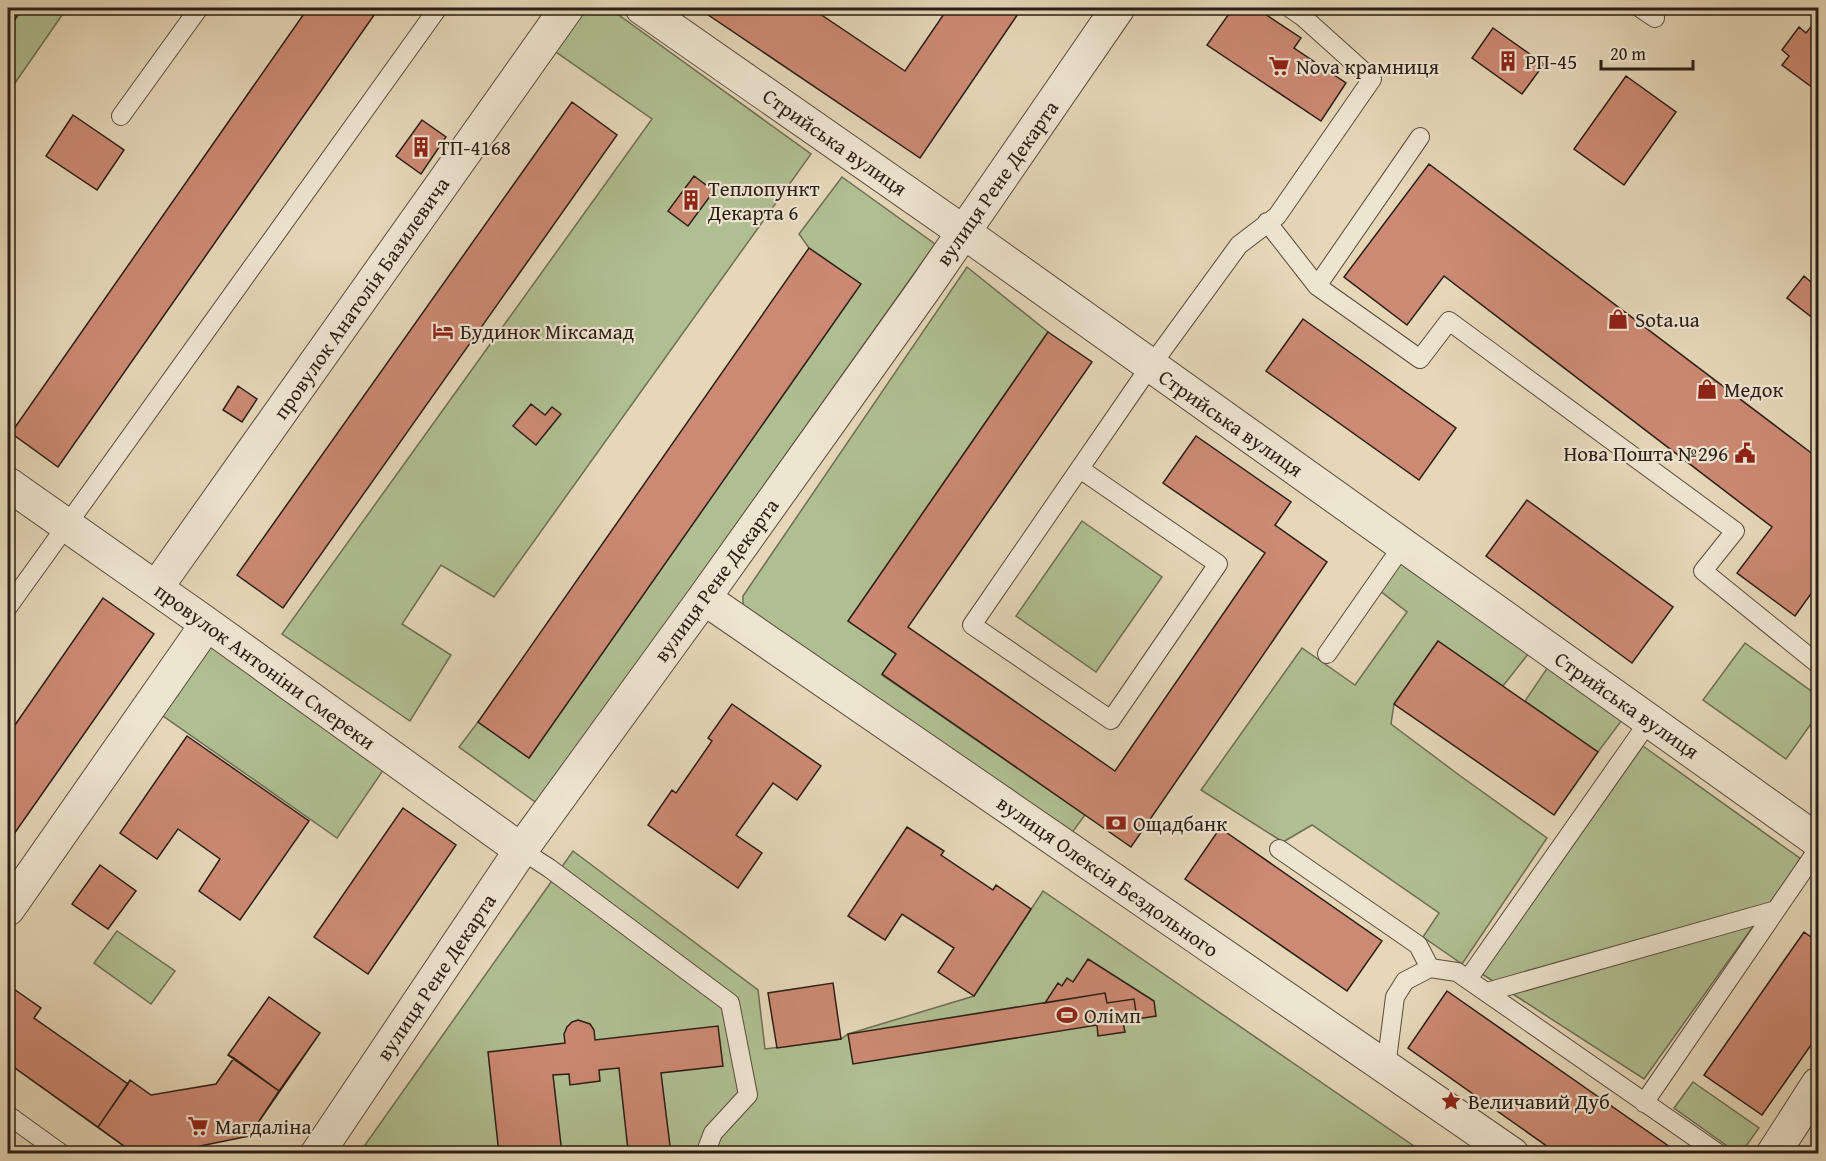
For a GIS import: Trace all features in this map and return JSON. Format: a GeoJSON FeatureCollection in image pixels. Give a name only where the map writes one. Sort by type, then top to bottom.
{"type":"FeatureCollection","features":[{"type":"Feature","properties":{"kind":"street","name":"провулок Анатолія Базилевича"},"geometry":{"type":"LineString","coordinates":[[156,588],[567,8]]}},
{"type":"Feature","properties":{"kind":"street","name":"Стрийська вулиця"},"geometry":{"type":"LineString","coordinates":[[642,8],[964,232],[1818,841]]}},
{"type":"Feature","properties":{"kind":"street","name":"вулиця Рене Декарта"},"geometry":{"type":"LineString","coordinates":[[317,1154],[521,850],[704,598],[964,232],[1118,8]]}},
{"type":"Feature","properties":{"kind":"street","name":"провулок Антоніни Смереки"},"geometry":{"type":"LineString","coordinates":[[8,484],[521,850]]}},
{"type":"Feature","properties":{"kind":"street","name":"вулиця Олексія Бездольного"},"geometry":{"type":"LineString","coordinates":[[704,598],[1512,1154]]}},
{"type":"Feature","properties":{"kind":"street"},"geometry":{"type":"LineString","coordinates":[[8,909],[207,624]]}},
{"type":"Feature","properties":{"kind":"street"},"geometry":{"type":"LineString","coordinates":[[1773,1154],[1818,1084]]}},
{"type":"Feature","properties":{"kind":"lane"},"geometry":{"type":"LineString","coordinates":[[121,117],[199,8]]}},
{"type":"Feature","properties":{"kind":"lane"},"geometry":{"type":"LineString","coordinates":[[8,607],[438,8]]}},
{"type":"Feature","properties":{"kind":"lane"},"geometry":{"type":"LineString","coordinates":[[1080,469],[1218,564],[1111,720],[972,625],[1151,365],[1239,245],[1277,216],[1372,79],[1301,11]]}},
{"type":"Feature","properties":{"kind":"lane"},"geometry":{"type":"LineString","coordinates":[[1317,286],[1420,137]]}},
{"type":"Feature","properties":{"kind":"lane"},"geometry":{"type":"LineString","coordinates":[[1267,222],[1317,286],[1420,359],[1449,321],[1735,531],[1703,571],[1818,664]]}},
{"type":"Feature","properties":{"kind":"lane"},"geometry":{"type":"LineString","coordinates":[[1327,654],[1404,545]]}},
{"type":"Feature","properties":{"kind":"lane"},"geometry":{"type":"LineString","coordinates":[[1468,980],[1649,721]]}},
{"type":"Feature","properties":{"kind":"lane"},"geometry":{"type":"LineString","coordinates":[[1279,849],[1418,945],[1430,968]]}},
{"type":"Feature","properties":{"kind":"lane"},"geometry":{"type":"LineString","coordinates":[[1644,1103],[1818,849]]}},
{"type":"Feature","properties":{"kind":"lane"},"geometry":{"type":"LineString","coordinates":[[521,850],[549,868],[730,1003],[748,1095],[713,1132],[705,1154]]}},
{"type":"Feature","properties":{"kind":"lane"},"geometry":{"type":"LineString","coordinates":[[1487,992],[1776,910]]}},
{"type":"Feature","properties":{"kind":"lane"},"geometry":{"type":"LineString","coordinates":[[1386,1066],[1395,997],[1405,981],[1430,968],[1457,972],[1719,1154]]}},
{"type":"Feature","properties":{"kind":"lane"},"geometry":{"type":"LineString","coordinates":[[8,1115],[62,1154]]}},
{"type":"Feature","properties":{"kind":"green space"},"geometry":{"type":"Polygon","coordinates":[[[23,8],[67,8],[8,93],[8,29],[23,8]]]}},
{"type":"Feature","properties":{"kind":"green space"},"geometry":{"type":"Polygon","coordinates":[[[583,8],[609,8],[811,154],[494,597],[441,565],[402,624],[451,655],[410,721],[282,634],[652,119],[553,50],[583,8]]]}},
{"type":"Feature","properties":{"kind":"green space"},"geometry":{"type":"Polygon","coordinates":[[[842,177],[935,244],[538,804],[459,747],[478,722],[529,758],[860,284],[809,248],[799,234],[842,177]]]}},
{"type":"Feature","properties":{"kind":"green space"},"geometry":{"type":"Polygon","coordinates":[[[967,267],[1048,332],[848,621],[896,654],[882,675],[1085,815],[1071,834],[743,608],[743,596],[967,267]]]}},
{"type":"Feature","properties":{"kind":"green space"},"geometry":{"type":"Polygon","coordinates":[[[1082,521],[1162,577],[1096,672],[1016,616],[1082,521]]]}},
{"type":"Feature","properties":{"kind":"green space"},"geometry":{"type":"Polygon","coordinates":[[[1401,561],[1529,653],[1503,686],[1438,641],[1394,704],[1391,724],[1547,838],[1462,964],[1423,937],[1439,913],[1312,825],[1283,842],[1201,790],[1302,648],[1355,685],[1407,612],[1379,590],[1401,561]]]}},
{"type":"Feature","properties":{"kind":"green space"},"geometry":{"type":"Polygon","coordinates":[[[208,638],[386,766],[337,838],[156,711],[208,638]]]}},
{"type":"Feature","properties":{"kind":"green space"},"geometry":{"type":"Polygon","coordinates":[[[1745,643],[1818,696],[1818,714],[1786,759],[1703,700],[1745,643]]]}},
{"type":"Feature","properties":{"kind":"green space"},"geometry":{"type":"Polygon","coordinates":[[[1548,667],[1622,720],[1598,752],[1525,701],[1548,667]]]}},
{"type":"Feature","properties":{"kind":"green space"},"geometry":{"type":"Polygon","coordinates":[[[1643,746],[1801,859],[1644,1079],[1482,974],[1643,746]]]}},
{"type":"Feature","properties":{"kind":"green space","name":"Олімп"},"geometry":{"type":"Polygon","coordinates":[[[573,851],[758,990],[765,1049],[841,1039],[848,1034],[974,996],[1043,891],[1424,1153],[365,1154],[365,1145],[573,851]]]}},
{"type":"Feature","properties":{"kind":"green space"},"geometry":{"type":"Polygon","coordinates":[[[117,931],[175,971],[151,1004],[94,963],[117,931]]]}},
{"type":"Feature","properties":{"kind":"green space"},"geometry":{"type":"Polygon","coordinates":[[[1693,1082],[1759,1128],[1741,1153],[1737,1153],[1674,1108],[1693,1082]]]}},
{"type":"Feature","properties":{"kind":"building"},"geometry":{"type":"Polygon","coordinates":[[[8,8],[23,8],[8,29],[8,8]]]}},
{"type":"Feature","properties":{"kind":"building"},"geometry":{"type":"Polygon","coordinates":[[[308,8],[379,8],[58,467],[11,433],[308,8]]]}},
{"type":"Feature","properties":{"kind":"building"},"geometry":{"type":"Polygon","coordinates":[[[698,8],[811,8],[905,71],[948,8],[1022,8],[920,158],[698,8]]]}},
{"type":"Feature","properties":{"kind":"building","name":"Nova крамниця"},"geometry":{"type":"Polygon","coordinates":[[[1233,8],[1256,8],[1301,38],[1294,48],[1346,83],[1321,121],[1207,45],[1233,8]]]}},
{"type":"Feature","properties":{"kind":"building"},"geometry":{"type":"Polygon","coordinates":[[[1814,23],[1818,26],[1818,80],[1813,88],[1782,65],[1789,56],[1782,50],[1799,27],[1806,33],[1814,23]]]}},
{"type":"Feature","properties":{"kind":"building","name":"РП-45"},"geometry":{"type":"Polygon","coordinates":[[[1493,28],[1544,64],[1522,94],[1472,58],[1493,28]]]}},
{"type":"Feature","properties":{"kind":"building"},"geometry":{"type":"Polygon","coordinates":[[[1626,76],[1676,112],[1624,185],[1574,149],[1626,76]]]}},
{"type":"Feature","properties":{"kind":"building"},"geometry":{"type":"Polygon","coordinates":[[[572,102],[617,135],[283,608],[237,575],[572,102]]]}},
{"type":"Feature","properties":{"kind":"building"},"geometry":{"type":"Polygon","coordinates":[[[73,115],[124,150],[97,190],[46,156],[73,115]]]}},
{"type":"Feature","properties":{"kind":"building","name":"ТП-4168"},"geometry":{"type":"Polygon","coordinates":[[[422,120],[446,137],[421,174],[396,156],[422,120]]]}},
{"type":"Feature","properties":{"kind":"building"},"geometry":{"type":"Polygon","coordinates":[[[1429,164],[1818,458],[1818,584],[1795,616],[1737,573],[1772,527],[1444,276],[1407,325],[1344,277],[1429,164]]]}},
{"type":"Feature","properties":{"kind":"building","name":"Теплопункт Декарта 6"},"geometry":{"type":"Polygon","coordinates":[[[694,176],[714,191],[688,226],[668,211],[694,176]]]}},
{"type":"Feature","properties":{"kind":"building"},"geometry":{"type":"Polygon","coordinates":[[[809,248],[861,284],[529,758],[478,722],[809,248]]]}},
{"type":"Feature","properties":{"kind":"building"},"geometry":{"type":"Polygon","coordinates":[[[1804,276],[1818,288],[1818,322],[1787,298],[1804,276]]]}},
{"type":"Feature","properties":{"kind":"building"},"geometry":{"type":"Polygon","coordinates":[[[1303,319],[1456,428],[1419,480],[1266,371],[1303,319]]]}},
{"type":"Feature","properties":{"kind":"building"},"geometry":{"type":"Polygon","coordinates":[[[1048,332],[1092,362],[908,627],[1115,771],[1265,553],[1163,483],[1196,436],[1291,502],[1275,525],[1327,562],[1131,847],[882,674],[896,654],[848,621],[1048,332]]]}},
{"type":"Feature","properties":{"kind":"building"},"geometry":{"type":"Polygon","coordinates":[[[238,386],[257,399],[242,422],[223,410],[238,386]]]}},
{"type":"Feature","properties":{"kind":"building"},"geometry":{"type":"Polygon","coordinates":[[[531,404],[545,415],[552,407],[561,414],[536,445],[513,426],[531,404]]]}},
{"type":"Feature","properties":{"kind":"building"},"geometry":{"type":"Polygon","coordinates":[[[1527,500],[1673,607],[1632,663],[1486,556],[1527,500]]]}},
{"type":"Feature","properties":{"kind":"building"},"geometry":{"type":"Polygon","coordinates":[[[103,598],[154,634],[14,834],[8,830],[8,735],[103,598]]]}},
{"type":"Feature","properties":{"kind":"building"},"geometry":{"type":"Polygon","coordinates":[[[1438,641],[1598,752],[1554,815],[1394,704],[1438,641]]]}},
{"type":"Feature","properties":{"kind":"building"},"geometry":{"type":"Polygon","coordinates":[[[732,704],[821,766],[797,800],[773,783],[736,835],[762,853],[738,888],[648,825],[672,790],[676,793],[712,741],[708,738],[732,704]]]}},
{"type":"Feature","properties":{"kind":"building"},"geometry":{"type":"Polygon","coordinates":[[[187,736],[309,821],[240,920],[199,891],[220,859],[178,829],[157,859],[120,833],[187,736]]]}},
{"type":"Feature","properties":{"kind":"building"},"geometry":{"type":"Polygon","coordinates":[[[403,808],[456,845],[368,974],[314,937],[403,808]]]}},
{"type":"Feature","properties":{"kind":"building"},"geometry":{"type":"Polygon","coordinates":[[[907,827],[944,851],[941,855],[993,890],[996,885],[1031,909],[974,996],[938,972],[954,948],[902,914],[885,940],[848,916],[907,827]]]}},
{"type":"Feature","properties":{"kind":"building"},"geometry":{"type":"Polygon","coordinates":[[[1220,828],[1382,941],[1347,991],[1185,879],[1220,828]]]}},
{"type":"Feature","properties":{"kind":"building"},"geometry":{"type":"Polygon","coordinates":[[[100,865],[136,891],[108,929],[72,904],[100,865]]]}},
{"type":"Feature","properties":{"kind":"building"},"geometry":{"type":"Polygon","coordinates":[[[1804,932],[1818,942],[1818,1035],[1762,1115],[1704,1075],[1804,932]]]}},
{"type":"Feature","properties":{"kind":"building"},"geometry":{"type":"Polygon","coordinates":[[[1088,959],[1154,1001],[1156,1016],[1137,1019],[1134,999],[1107,1003],[1105,993],[1045,1003],[1058,983],[1062,986],[1067,978],[1073,982],[1088,959]]]}},
{"type":"Feature","properties":{"kind":"building"},"geometry":{"type":"Polygon","coordinates":[[[833,983],[841,1039],[777,1048],[768,993],[833,983]]]}},
{"type":"Feature","properties":{"kind":"building"},"geometry":{"type":"Polygon","coordinates":[[[8,985],[41,1008],[34,1018],[128,1084],[130,1080],[151,1095],[216,1084],[234,1058],[228,1055],[269,997],[320,1033],[249,1136],[161,1154],[135,1154],[8,1063],[8,985]]]}},
{"type":"Feature","properties":{"kind":"building"},"geometry":{"type":"Polygon","coordinates":[[[8,985],[41,1008],[34,1018],[128,1084],[98,1127],[8,1063],[8,985]]]}},
{"type":"Feature","properties":{"kind":"building"},"geometry":{"type":"Polygon","coordinates":[[[1447,991],[1680,1154],[1558,1154],[1408,1048],[1447,991]]]}},
{"type":"Feature","properties":{"kind":"building"},"geometry":{"type":"Polygon","coordinates":[[[1105,993],[1107,1003],[1134,999],[1137,1019],[1123,1022],[1125,1032],[1098,1036],[1097,1025],[853,1064],[848,1034],[1105,993]]]}},
{"type":"Feature","properties":{"kind":"building"},"geometry":{"type":"Polygon","coordinates":[[[269,997],[320,1033],[279,1091],[228,1055],[269,997]]]}},
{"type":"Feature","properties":{"kind":"building"},"geometry":{"type":"Polygon","coordinates":[[[578,1020],[590,1024],[594,1030],[595,1040],[718,1026],[723,1066],[661,1073],[671,1154],[594,1154],[628,1150],[619,1068],[599,1070],[600,1081],[570,1085],[569,1074],[553,1075],[562,1154],[499,1154],[488,1052],[565,1043],[564,1034],[567,1027],[578,1020]]]}},
{"type":"Feature","properties":{"kind":"building"},"geometry":{"type":"Polygon","coordinates":[[[234,1058],[279,1091],[249,1136],[161,1154],[135,1154],[98,1127],[130,1080],[151,1095],[216,1084],[234,1058]]]}},
{"type":"Feature","properties":{"kind":"place","name":"РП-45"},"geometry":{"type":"Point","coordinates":[1508,61]}},
{"type":"Feature","properties":{"kind":"place","name":"Nova крамниця"},"geometry":{"type":"Point","coordinates":[1279,66]}},
{"type":"Feature","properties":{"kind":"place","name":"ТП-4168"},"geometry":{"type":"Point","coordinates":[421,147]}},
{"type":"Feature","properties":{"kind":"place","name":"Теплопункт Декарта 6"},"geometry":{"type":"Point","coordinates":[691,200]}},
{"type":"Feature","properties":{"kind":"place","name":"Sota.ua"},"geometry":{"type":"Point","coordinates":[1618,319]}},
{"type":"Feature","properties":{"kind":"place","name":"Будинок Міксамад"},"geometry":{"type":"Point","coordinates":[443,331]}},
{"type":"Feature","properties":{"kind":"place","name":"Медок"},"geometry":{"type":"Point","coordinates":[1707,389]}},
{"type":"Feature","properties":{"kind":"place","name":"Нова Пошта №296"},"geometry":{"type":"Point","coordinates":[1745,453]}},
{"type":"Feature","properties":{"kind":"place","name":"Ощадбанк"},"geometry":{"type":"Point","coordinates":[1116,823]}},
{"type":"Feature","properties":{"kind":"place","name":"Олімп"},"geometry":{"type":"Point","coordinates":[1067,1015]}},
{"type":"Feature","properties":{"kind":"place","name":"Величавий Дуб"},"geometry":{"type":"Point","coordinates":[1451,1101]}},
{"type":"Feature","properties":{"kind":"place","name":"Магдаліна"},"geometry":{"type":"Point","coordinates":[198,1126]}}]}
